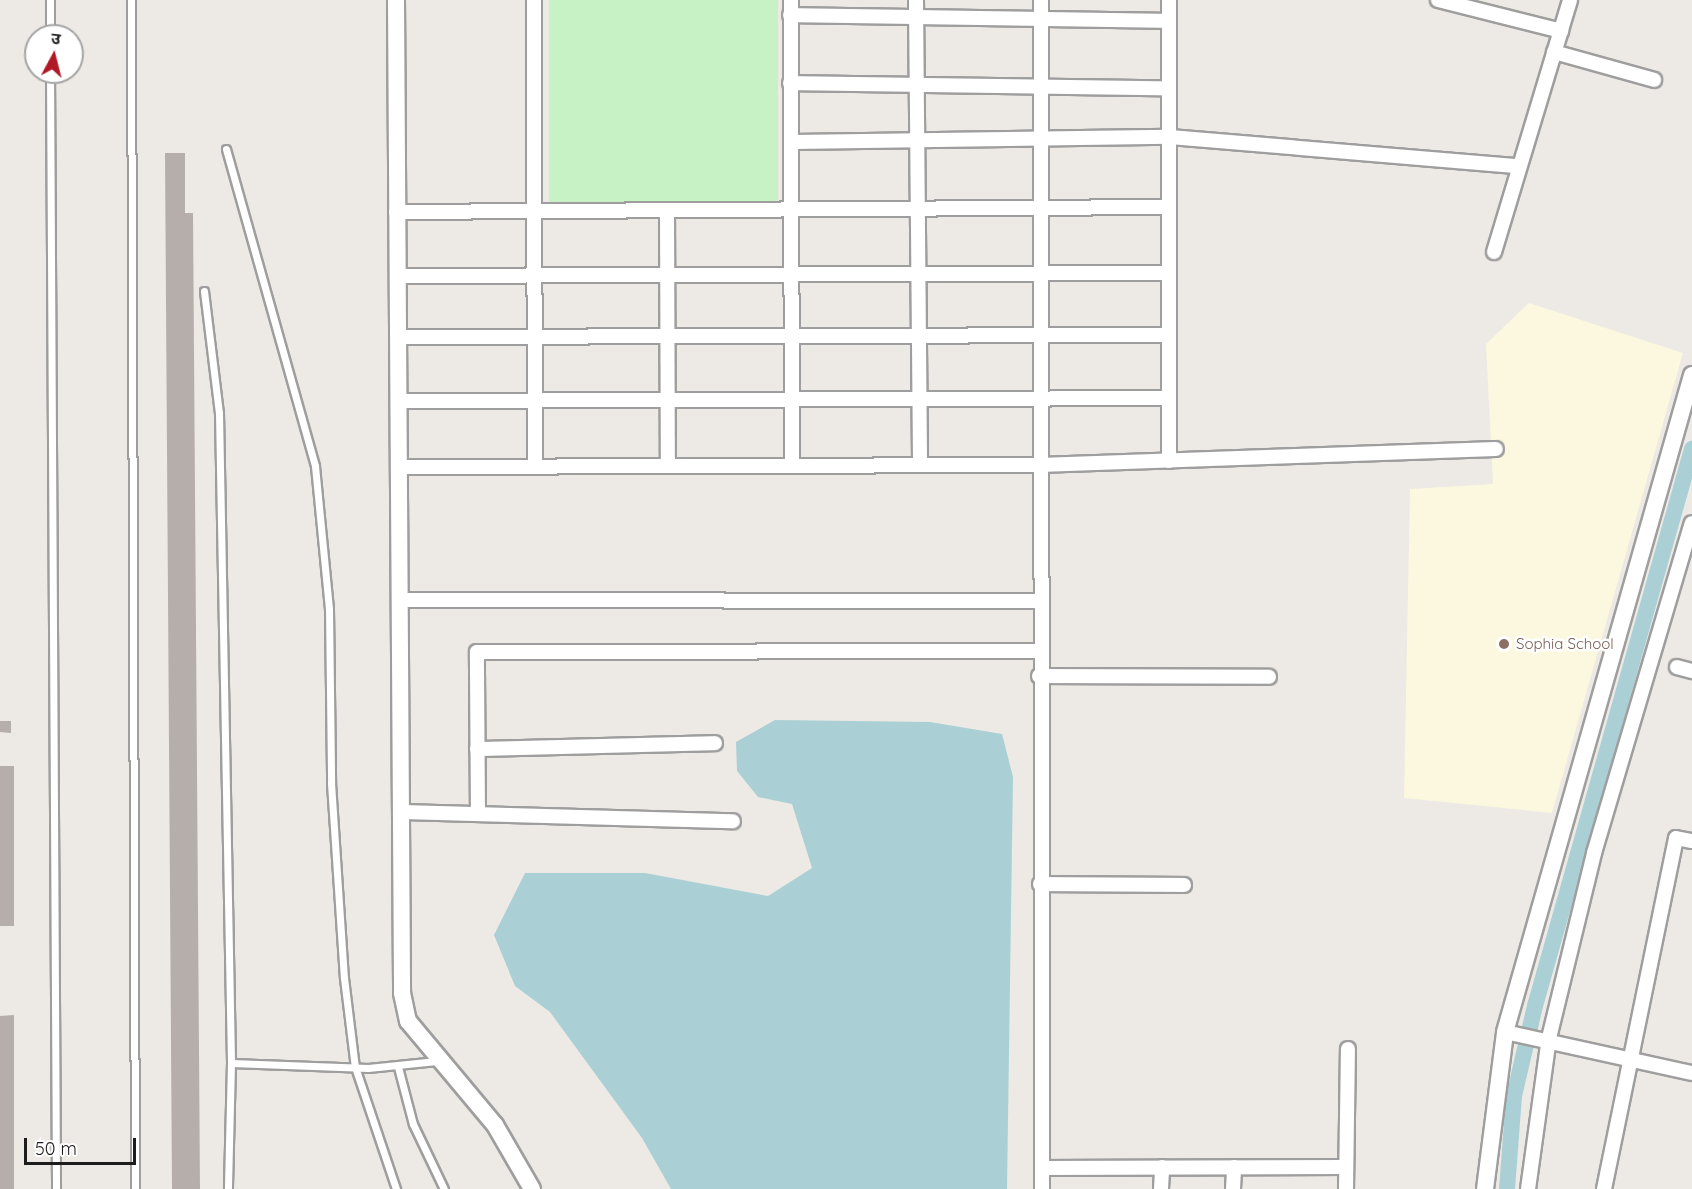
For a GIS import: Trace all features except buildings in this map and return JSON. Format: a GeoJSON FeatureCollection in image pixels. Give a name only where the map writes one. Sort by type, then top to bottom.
{"type":"FeatureCollection","features":[{"type":"Feature","properties":{"kind":"street"},"geometry":{"type":"LineString","coordinates":[[396,0],[402,993],[408,1021],[437,1061],[495,1125],[532,1189]]}},
{"type":"Feature","properties":{"kind":"street"},"geometry":{"type":"LineString","coordinates":[[534,0],[535,466]]}},
{"type":"Feature","properties":{"kind":"street"},"geometry":{"type":"LineString","coordinates":[[790,0],[792,466]]}},
{"type":"Feature","properties":{"kind":"street"},"geometry":{"type":"LineString","coordinates":[[916,0],[920,465]]}},
{"type":"Feature","properties":{"kind":"street"},"geometry":{"type":"LineString","coordinates":[[1041,0],[1038,602],[1042,1189]]}},
{"type":"Feature","properties":{"kind":"street"},"geometry":{"type":"LineString","coordinates":[[1169,0],[1169,461]]}},
{"type":"Feature","properties":{"kind":"street"},"geometry":{"type":"LineString","coordinates":[[1440,0],[1561,31]]}},
{"type":"Feature","properties":{"kind":"street"},"geometry":{"type":"LineString","coordinates":[[1494,252],[1518,166],[1570,0]]}},
{"type":"Feature","properties":{"kind":"street"},"geometry":{"type":"LineString","coordinates":[[790,15],[1169,21]]}},
{"type":"Feature","properties":{"kind":"street"},"geometry":{"type":"LineString","coordinates":[[1554,52],[1654,80]]}},
{"type":"Feature","properties":{"kind":"street"},"geometry":{"type":"LineString","coordinates":[[790,83],[1169,88]]}},
{"type":"Feature","properties":{"kind":"street"},"geometry":{"type":"LineString","coordinates":[[792,142],[1170,137],[1518,166]]}},
{"type":"Feature","properties":{"kind":"street"},"geometry":{"type":"LineString","coordinates":[[396,212],[1169,207]]}},
{"type":"Feature","properties":{"kind":"street"},"geometry":{"type":"LineString","coordinates":[[666,211],[668,466]]}},
{"type":"Feature","properties":{"kind":"street"},"geometry":{"type":"LineString","coordinates":[[398,276],[1169,273]]}},
{"type":"Feature","properties":{"kind":"street"},"geometry":{"type":"LineString","coordinates":[[399,337],[1040,333],[1169,335]]}},
{"type":"Feature","properties":{"kind":"street"},"geometry":{"type":"LineString","coordinates":[[1485,1189],[1510,1033],[1692,375]]}},
{"type":"Feature","properties":{"kind":"street"},"geometry":{"type":"LineString","coordinates":[[400,401],[534,399],[919,401],[1169,398]]}},
{"type":"Feature","properties":{"kind":"street"},"geometry":{"type":"LineString","coordinates":[[400,467],[1039,465],[1496,449]]}},
{"type":"Feature","properties":{"kind":"street"},"geometry":{"type":"LineString","coordinates":[[1528,1189],[1543,1037],[1594,853],[1692,523]]}},
{"type":"Feature","properties":{"kind":"street"},"geometry":{"type":"LineString","coordinates":[[400,600],[1038,602]]}},
{"type":"Feature","properties":{"kind":"street"},"geometry":{"type":"LineString","coordinates":[[478,814],[477,652],[1039,651]]}},
{"type":"Feature","properties":{"kind":"street"},"geometry":{"type":"LineString","coordinates":[[1677,667],[1692,671]]}},
{"type":"Feature","properties":{"kind":"street"},"geometry":{"type":"LineString","coordinates":[[1039,676],[1269,676]]}},
{"type":"Feature","properties":{"kind":"street"},"geometry":{"type":"LineString","coordinates":[[477,749],[716,743]]}},
{"type":"Feature","properties":{"kind":"street"},"geometry":{"type":"LineString","coordinates":[[401,812],[733,821]]}},
{"type":"Feature","properties":{"kind":"street"},"geometry":{"type":"LineString","coordinates":[[1604,1189],[1676,838],[1692,841]]}},
{"type":"Feature","properties":{"kind":"street"},"geometry":{"type":"LineString","coordinates":[[1040,884],[1185,885]]}},
{"type":"Feature","properties":{"kind":"street"},"geometry":{"type":"LineString","coordinates":[[1510,1033],[1543,1037],[1692,1073]]}},
{"type":"Feature","properties":{"kind":"street"},"geometry":{"type":"LineString","coordinates":[[1346,1189],[1348,1049]]}},
{"type":"Feature","properties":{"kind":"street"},"geometry":{"type":"LineString","coordinates":[[1161,1189],[1162,1167]]}},
{"type":"Feature","properties":{"kind":"street"},"geometry":{"type":"LineString","coordinates":[[1233,1189],[1234,1167]]}},
{"type":"Feature","properties":{"kind":"street"},"geometry":{"type":"LineString","coordinates":[[1042,1168],[1345,1167]]}},
{"type":"Feature","properties":{"kind":"lane"},"geometry":{"type":"LineString","coordinates":[[50,0],[50,24]]}},
{"type":"Feature","properties":{"kind":"lane"},"geometry":{"type":"LineString","coordinates":[[131,0],[135,1189]]}},
{"type":"Feature","properties":{"kind":"lane"},"geometry":{"type":"LineString","coordinates":[[50,84],[56,1189]]}},
{"type":"Feature","properties":{"kind":"lane"},"geometry":{"type":"LineString","coordinates":[[226,149],[315,466],[329,609],[331,783],[344,978],[355,1067],[396,1189]]}},
{"type":"Feature","properties":{"kind":"lane"},"geometry":{"type":"LineString","coordinates":[[204,291],[219,413],[231,1064],[228,1189]]}},
{"type":"Feature","properties":{"kind":"lane"},"geometry":{"type":"LineString","coordinates":[[231,1064],[398,1067],[437,1061]]}},
{"type":"Feature","properties":{"kind":"lane"},"geometry":{"type":"LineString","coordinates":[[398,1067],[413,1125],[444,1189]]}},
{"type":"Feature","properties":{"kind":"shaded area","name":"Sophia School"},"geometry":{"type":"Polygon","coordinates":[[[1529,303],[1683,353],[1552,813],[1404,798],[1410,489],[1493,484],[1486,344],[1529,303]]]}},
{"type":"Feature","properties":{"kind":"green space"},"geometry":{"type":"Polygon","coordinates":[[[549,0],[778,0],[778,214],[549,213],[549,0]]]}},
{"type":"Feature","properties":{"kind":"water"},"geometry":{"type":"Polygon","coordinates":[[[775,720],[930,722],[1002,734],[1013,777],[1007,1189],[671,1189],[642,1138],[550,1012],[515,986],[494,935],[525,873],[645,873],[768,896],[812,868],[792,804],[758,797],[737,771],[736,742],[775,720]]]}},
{"type":"Feature","properties":{"kind":"waterway"},"geometry":{"type":"LineString","coordinates":[[1507,1189],[1514,1096],[1535,1006],[1692,449]]}},
{"type":"Feature","properties":{"kind":"place","name":"Sophia School"},"geometry":{"type":"Point","coordinates":[1504,644]}}]}
